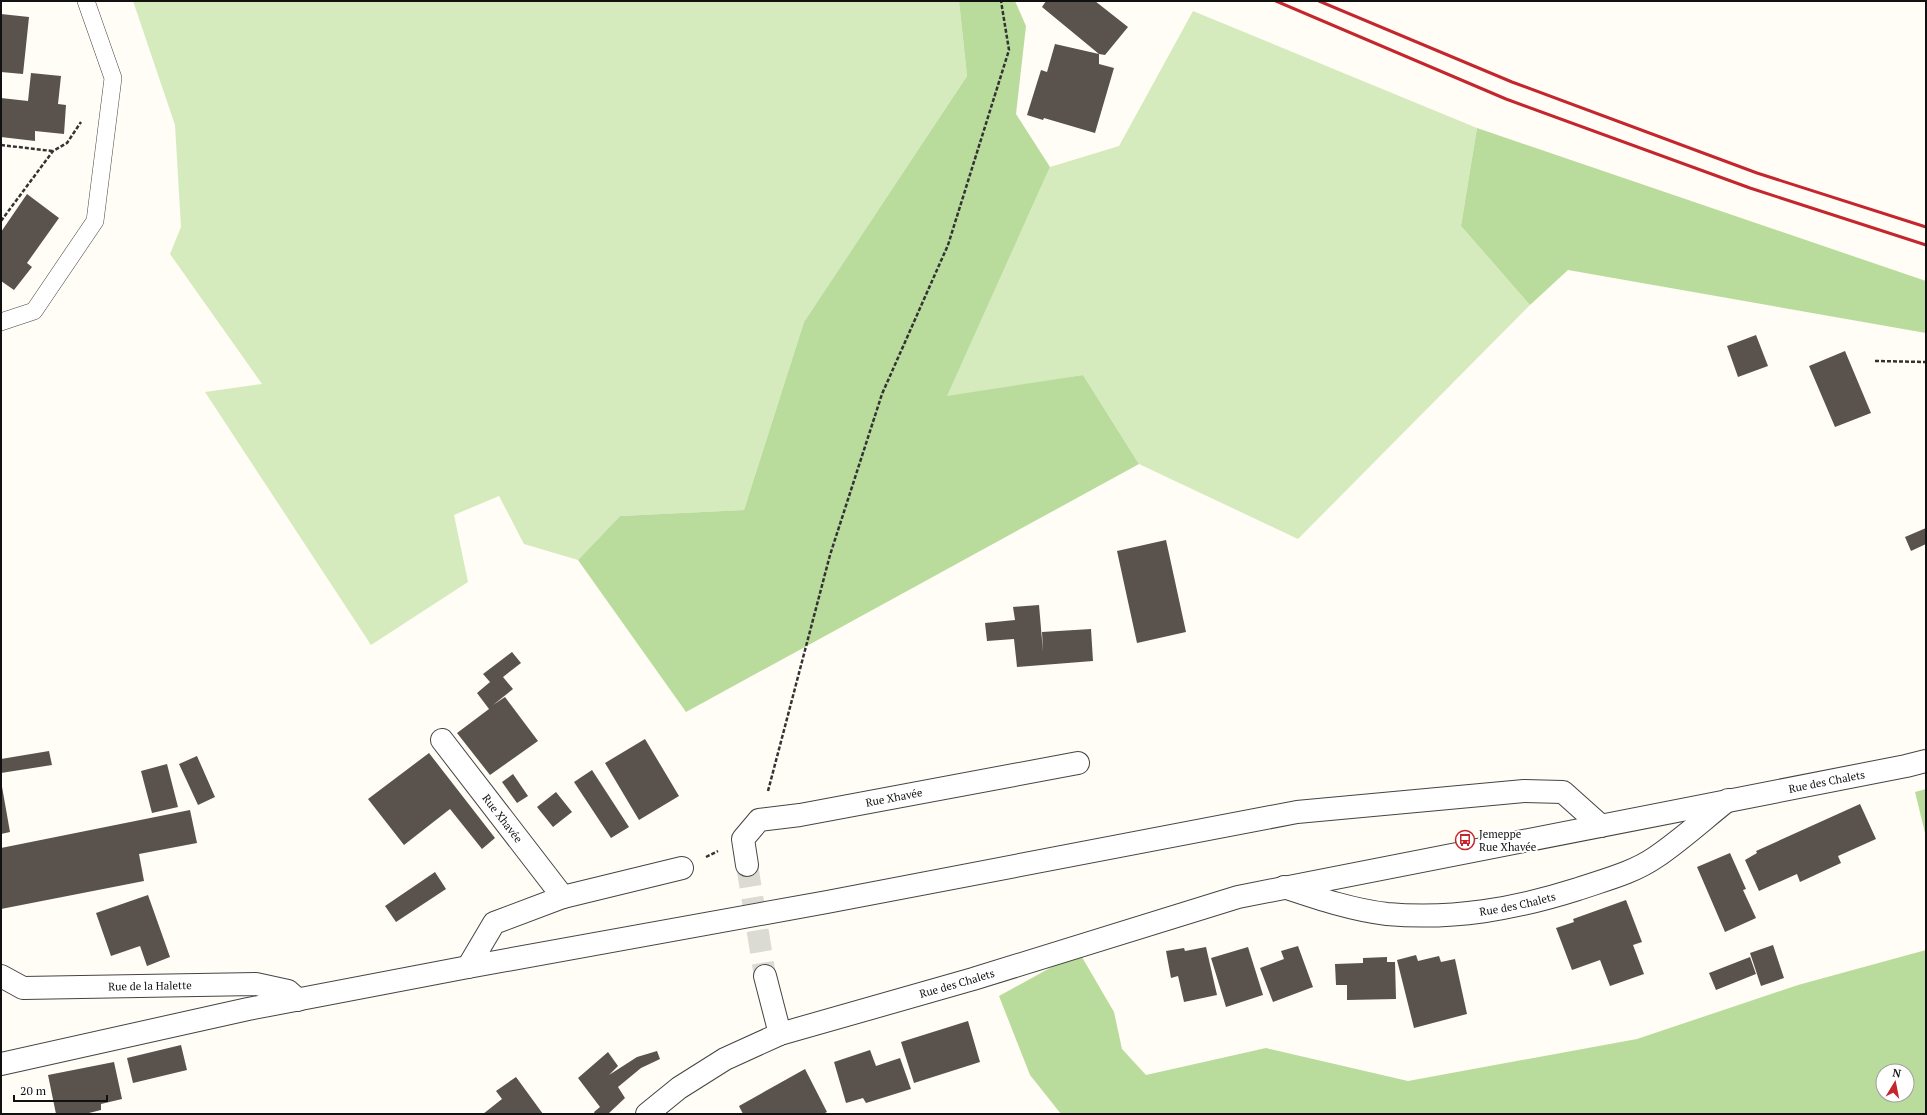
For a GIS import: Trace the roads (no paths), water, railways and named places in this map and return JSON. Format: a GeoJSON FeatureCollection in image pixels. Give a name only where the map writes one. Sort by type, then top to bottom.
{"type":"FeatureCollection","features":[{"type":"Feature","properties":{"kind":"street","name":"Rue Xhavée"},"geometry":{"type":"LineString","coordinates":[[442,740],[562,897]]}},
{"type":"Feature","properties":{"kind":"street","name":"Rue des Chalets"},"geometry":{"type":"LineString","coordinates":[[646,1114],[679,1088],[712,1068],[780,1034],[973,980],[1238,897],[1926,761]]}},
{"type":"Feature","properties":{"kind":"street","name":"Rue Xhavée"},"geometry":{"type":"LineString","coordinates":[[747,865],[744,840],[759,820],[800,815],[1078,763]]}},
{"type":"Feature","properties":{"kind":"street"},"geometry":{"type":"LineString","coordinates":[[1,1064],[248,1009],[468,967],[826,902],[1297,812],[1524,791],[1563,792],[1601,826]]}},
{"type":"Feature","properties":{"kind":"street","name":"Rue des Chalets"},"geometry":{"type":"LineString","coordinates":[[1284,887],[1329,902],[1386,914],[1438,915],[1483,913],[1538,902],[1624,874],[1656,857],[1728,800]]}},
{"type":"Feature","properties":{"kind":"street"},"geometry":{"type":"LineString","coordinates":[[468,967],[494,923],[562,897],[682,868]]}},
{"type":"Feature","properties":{"kind":"street","name":"Rue de la Halette"},"geometry":{"type":"LineString","coordinates":[[1,976],[23,988],[256,984],[288,991],[298,1000]]}},
{"type":"Feature","properties":{"kind":"street"},"geometry":{"type":"LineString","coordinates":[[765,976],[780,1034]]}},
{"type":"Feature","properties":{"kind":"lane"},"geometry":{"type":"LineString","coordinates":[[1,322],[34,311],[95,221],[113,78],[86,1]]}},
{"type":"Feature","properties":{"kind":"tunnel"},"geometry":{"type":"LineString","coordinates":[[747,865],[765,976]]}},
{"type":"Feature","properties":{"kind":"railway"},"geometry":{"type":"LineString","coordinates":[[1276,1],[1506,99],[1750,188],[1926,245]]}},
{"type":"Feature","properties":{"kind":"railway"},"geometry":{"type":"LineString","coordinates":[[1319,1],[1512,82],[1757,173],[1926,227]]}},
{"type":"Feature","properties":{"kind":"place","name":"Jemeppe Rue Xhavée"},"geometry":{"type":"Point","coordinates":[1465,840]}}]}
